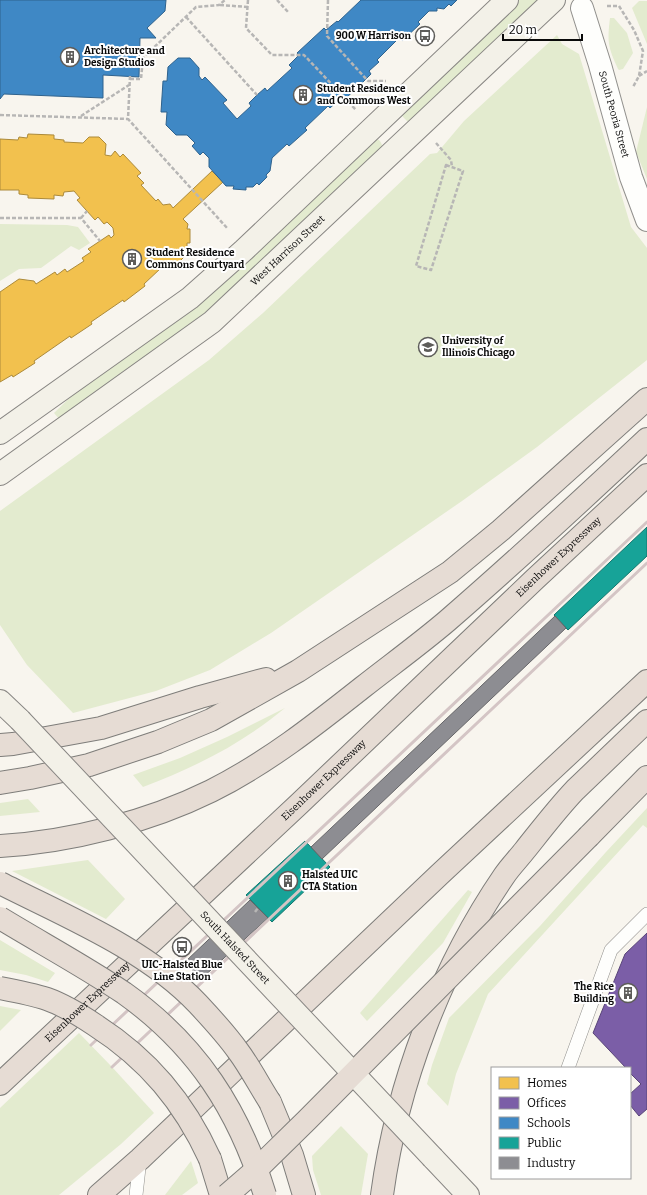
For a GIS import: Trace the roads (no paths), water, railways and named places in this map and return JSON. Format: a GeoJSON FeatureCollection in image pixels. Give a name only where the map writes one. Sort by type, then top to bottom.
{"type":"FeatureCollection","features":[{"type":"Feature","properties":{"kind":"highway"},"geometry":{"type":"LineString","coordinates":[[0,783],[88,765],[158,742],[211,720],[298,671],[450,572],[501,530],[647,399]]}},
{"type":"Feature","properties":{"kind":"highway"},"geometry":{"type":"LineString","coordinates":[[0,846],[54,840],[136,822],[211,791],[258,765],[310,728],[445,623],[529,549],[647,439]]}},
{"type":"Feature","properties":{"kind":"highway","name":"Eisenhower Expressway"},"geometry":{"type":"LineString","coordinates":[[0,1084],[647,475]]}},
{"type":"Feature","properties":{"kind":"highway"},"geometry":{"type":"LineString","coordinates":[[0,745],[101,728],[200,697],[298,671]]}},
{"type":"Feature","properties":{"kind":"highway"},"geometry":{"type":"LineString","coordinates":[[99,1195],[140,1159],[435,879],[647,681]]}},
{"type":"Feature","properties":{"kind":"highway"},"geometry":{"type":"LineString","coordinates":[[382,1195],[390,1145],[414,1059],[436,1003],[459,952],[505,875],[550,818],[576,790],[647,721]]}},
{"type":"Feature","properties":{"kind":"highway"},"geometry":{"type":"LineString","coordinates":[[227,1195],[257,1169],[307,1120],[647,777]]}},
{"type":"Feature","properties":{"kind":"highway"},"geometry":{"type":"LineString","coordinates":[[0,883],[122,946],[177,985],[197,1004],[238,1051],[270,1102],[292,1155],[304,1195]]}},
{"type":"Feature","properties":{"kind":"highway"},"geometry":{"type":"LineString","coordinates":[[0,918],[118,990],[150,1013],[179,1039],[202,1067],[221,1094],[234,1117],[250,1152],[265,1195]]}},
{"type":"Feature","properties":{"kind":"highway"},"geometry":{"type":"LineString","coordinates":[[0,988],[22,992],[48,1000],[69,1009],[114,1037],[140,1059],[172,1094],[193,1125],[210,1159],[221,1195]]}},
{"type":"Feature","properties":{"kind":"main road"},"geometry":{"type":"LineString","coordinates":[[0,433],[190,298],[244,250],[507,0]]}},
{"type":"Feature","properties":{"kind":"main road","name":"West Harrison Street"},"geometry":{"type":"LineString","coordinates":[[0,474],[212,322],[554,0]]}},
{"type":"Feature","properties":{"kind":"main road","name":"South Halsted Street"},"geometry":{"type":"LineString","coordinates":[[0,700],[468,1195]]}},
{"type":"Feature","properties":{"kind":"street","name":"South Peoria Street"},"geometry":{"type":"LineString","coordinates":[[582,8],[600,65],[631,177],[647,220]]}},
{"type":"Feature","properties":{"kind":"lane"},"geometry":{"type":"LineString","coordinates":[[568,1067],[611,950],[647,914]]}},
{"type":"Feature","properties":{"kind":"lane"},"geometry":{"type":"LineString","coordinates":[[136,1195],[140,1159]]}},
{"type":"Feature","properties":{"kind":"railway"},"geometry":{"type":"LineString","coordinates":[[91,1045],[647,522]]}},
{"type":"Feature","properties":{"kind":"railway"},"geometry":{"type":"LineString","coordinates":[[112,1067],[647,563]]}},
{"type":"Feature","properties":{"kind":"place","name":"900 W Harrison"},"geometry":{"type":"Point","coordinates":[425,36]}},
{"type":"Feature","properties":{"kind":"place","name":"Architecture and Design Studios"},"geometry":{"type":"Point","coordinates":[70,57]}},
{"type":"Feature","properties":{"kind":"place","name":"Student Residence and Commons West"},"geometry":{"type":"Point","coordinates":[303,95]}},
{"type":"Feature","properties":{"kind":"place","name":"Student Residence Commons Courtyard"},"geometry":{"type":"Point","coordinates":[132,259]}},
{"type":"Feature","properties":{"kind":"place","name":"University of Illinois Chicago"},"geometry":{"type":"Point","coordinates":[428,347]}},
{"type":"Feature","properties":{"kind":"place","name":"Halsted UIC CTA Station"},"geometry":{"type":"Point","coordinates":[288,881]}},
{"type":"Feature","properties":{"kind":"place","name":"UIC-Halsted Blue Line Station"},"geometry":{"type":"Point","coordinates":[182,947]}},
{"type":"Feature","properties":{"kind":"place","name":"The Rice Building"},"geometry":{"type":"Point","coordinates":[628,993]}}]}
